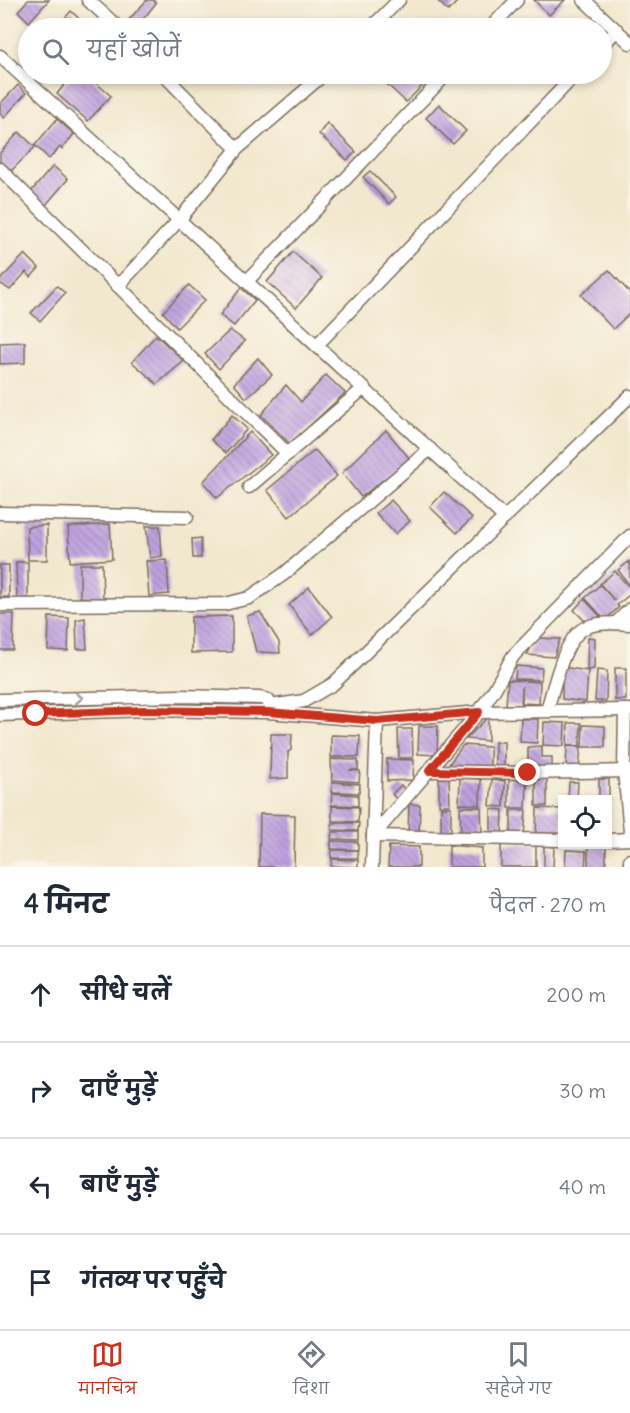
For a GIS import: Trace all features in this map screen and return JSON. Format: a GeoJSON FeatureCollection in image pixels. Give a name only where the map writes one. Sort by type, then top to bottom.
{"type":"FeatureCollection","features":[{"type":"Feature","properties":{"kind":"street"},"geometry":{"type":"LineString","coordinates":[[88,0],[108,18]]}},
{"type":"Feature","properties":{"kind":"street"},"geometry":{"type":"LineString","coordinates":[[381,18],[399,0]]}},
{"type":"Feature","properties":{"kind":"street"},"geometry":{"type":"LineString","coordinates":[[500,18],[517,0]]}},
{"type":"Feature","properties":{"kind":"street"},"geometry":{"type":"LineString","coordinates":[[584,0],[604,18]]}},
{"type":"Feature","properties":{"kind":"street"},"geometry":{"type":"LineString","coordinates":[[612,25],[630,43]]}},
{"type":"Feature","properties":{"kind":"street"},"geometry":{"type":"LineString","coordinates":[[612,35],[617,30]]}},
{"type":"Feature","properties":{"kind":"street"},"geometry":{"type":"LineString","coordinates":[[0,56],[18,72]]}},
{"type":"Feature","properties":{"kind":"street"},"geometry":{"type":"LineString","coordinates":[[31,84],[505,518]]}},
{"type":"Feature","properties":{"kind":"street"},"geometry":{"type":"LineString","coordinates":[[173,84],[237,150]]}},
{"type":"Feature","properties":{"kind":"street"},"geometry":{"type":"LineString","coordinates":[[118,286],[180,219],[237,150],[313,84]]}},
{"type":"Feature","properties":{"kind":"street"},"geometry":{"type":"LineString","coordinates":[[247,281],[437,84]]}},
{"type":"Feature","properties":{"kind":"street"},"geometry":{"type":"LineString","coordinates":[[317,345],[566,84]]}},
{"type":"Feature","properties":{"kind":"street"},"geometry":{"type":"LineString","coordinates":[[0,171],[288,454]]}},
{"type":"Feature","properties":{"kind":"street"},"geometry":{"type":"LineString","coordinates":[[249,488],[364,388]]}},
{"type":"Feature","properties":{"kind":"street"},"geometry":{"type":"LineString","coordinates":[[269,709],[304,701],[333,684],[630,396]]}},
{"type":"Feature","properties":{"kind":"street"},"geometry":{"type":"LineString","coordinates":[[0,605],[225,604],[249,598],[284,574],[430,448]]}},
{"type":"Feature","properties":{"kind":"street"},"geometry":{"type":"LineString","coordinates":[[0,513],[187,518]]}},
{"type":"Feature","properties":{"kind":"street"},"geometry":{"type":"LineString","coordinates":[[373,836],[479,712],[513,656],[630,536]]}},
{"type":"Feature","properties":{"kind":"street"},"geometry":{"type":"LineString","coordinates":[[616,623],[630,609]]}},
{"type":"Feature","properties":{"kind":"street"},"geometry":{"type":"LineString","coordinates":[[547,711],[564,656],[574,637],[587,627],[616,623],[630,624]]}},
{"type":"Feature","properties":{"kind":"street"},"geometry":{"type":"LineString","coordinates":[[0,700],[180,696],[248,698],[265,699],[269,709]]}},
{"type":"Feature","properties":{"kind":"street"},"geometry":{"type":"LineString","coordinates":[[0,715],[269,709],[377,721],[479,712],[628,710],[627,771],[630,831]]}},
{"type":"Feature","properties":{"kind":"street"},"geometry":{"type":"LineString","coordinates":[[372,867],[377,721]]}},
{"type":"Feature","properties":{"kind":"street"},"geometry":{"type":"LineString","coordinates":[[429,771],[528,773],[627,771]]}},
{"type":"Feature","properties":{"kind":"street"},"geometry":{"type":"LineString","coordinates":[[373,836],[558,840]]}},
{"type":"Feature","properties":{"kind":"street"},"geometry":{"type":"LineString","coordinates":[[612,840],[630,839]]}},
{"type":"Feature","properties":{"kind":"street"},"geometry":{"type":"LineString","coordinates":[[630,860],[630,867]]}},
{"type":"Feature","properties":{"kind":"building"},"geometry":{"type":"Polygon","coordinates":[[[28,0],[49,0],[33,18],[25,18],[18,11],[28,0]]]}},
{"type":"Feature","properties":{"kind":"building"},"geometry":{"type":"Polygon","coordinates":[[[147,0],[153,0],[156,3],[144,18],[130,18],[147,0]]]}},
{"type":"Feature","properties":{"kind":"building"},"geometry":{"type":"Polygon","coordinates":[[[437,0],[459,0],[448,11],[437,0]]]}},
{"type":"Feature","properties":{"kind":"building"},"geometry":{"type":"Polygon","coordinates":[[[534,0],[565,0],[549,15],[534,0]]]}},
{"type":"Feature","properties":{"kind":"building"},"geometry":{"type":"Polygon","coordinates":[[[71,11],[78,18],[65,18],[71,11]]]}},
{"type":"Feature","properties":{"kind":"building"},"geometry":{"type":"Polygon","coordinates":[[[65,84],[97,84],[111,96],[88,121],[57,94],[65,84]]]}},
{"type":"Feature","properties":{"kind":"building"},"geometry":{"type":"Polygon","coordinates":[[[387,84],[424,84],[406,102],[387,84]]]}},
{"type":"Feature","properties":{"kind":"building"},"geometry":{"type":"Polygon","coordinates":[[[18,85],[26,93],[4,118],[0,114],[0,104],[18,85]]]}},
{"type":"Feature","properties":{"kind":"building"},"geometry":{"type":"Polygon","coordinates":[[[439,104],[466,131],[453,144],[426,118],[439,104]]]}},
{"type":"Feature","properties":{"kind":"building"},"geometry":{"type":"Polygon","coordinates":[[[57,119],[74,134],[62,149],[60,147],[49,159],[35,145],[57,119]]]}},
{"type":"Feature","properties":{"kind":"building"},"geometry":{"type":"Polygon","coordinates":[[[327,123],[356,152],[347,160],[319,134],[327,123]]]}},
{"type":"Feature","properties":{"kind":"building"},"geometry":{"type":"Polygon","coordinates":[[[19,132],[35,147],[9,173],[0,165],[0,153],[19,132]]]}},
{"type":"Feature","properties":{"kind":"building"},"geometry":{"type":"Polygon","coordinates":[[[53,166],[68,179],[45,206],[30,193],[53,166]]]}},
{"type":"Feature","properties":{"kind":"building"},"geometry":{"type":"Polygon","coordinates":[[[370,171],[396,197],[389,204],[363,177],[370,171]]]}},
{"type":"Feature","properties":{"kind":"building"},"geometry":{"type":"Polygon","coordinates":[[[293,252],[322,278],[296,308],[267,282],[293,252]]]}},
{"type":"Feature","properties":{"kind":"building"},"geometry":{"type":"Polygon","coordinates":[[[25,254],[39,268],[31,277],[26,272],[10,290],[0,283],[0,280],[25,254]]]}},
{"type":"Feature","properties":{"kind":"building"},"geometry":{"type":"Polygon","coordinates":[[[609,270],[630,293],[630,313],[613,329],[581,295],[609,270]]]}},
{"type":"Feature","properties":{"kind":"building"},"geometry":{"type":"Polygon","coordinates":[[[189,285],[205,300],[177,328],[163,312],[189,285]]]}},
{"type":"Feature","properties":{"kind":"building"},"geometry":{"type":"Polygon","coordinates":[[[57,286],[65,293],[40,321],[31,313],[57,286]]]}},
{"type":"Feature","properties":{"kind":"building"},"geometry":{"type":"Polygon","coordinates":[[[241,288],[255,300],[234,326],[220,315],[241,288]]]}},
{"type":"Feature","properties":{"kind":"building"},"geometry":{"type":"Polygon","coordinates":[[[230,330],[245,341],[219,369],[205,354],[230,330]]]}},
{"type":"Feature","properties":{"kind":"building"},"geometry":{"type":"Polygon","coordinates":[[[156,335],[184,361],[157,384],[132,362],[156,335]]]}},
{"type":"Feature","properties":{"kind":"building"},"geometry":{"type":"Polygon","coordinates":[[[25,342],[25,363],[0,364],[0,343],[25,342]]]}},
{"type":"Feature","properties":{"kind":"building"},"geometry":{"type":"Polygon","coordinates":[[[258,358],[272,375],[246,398],[234,384],[258,358]]]}},
{"type":"Feature","properties":{"kind":"building"},"geometry":{"type":"Polygon","coordinates":[[[326,375],[345,393],[290,444],[261,415],[286,385],[301,402],[326,375]]]}},
{"type":"Feature","properties":{"kind":"building"},"geometry":{"type":"Polygon","coordinates":[[[232,415],[247,429],[226,453],[211,440],[232,415]]]}},
{"type":"Feature","properties":{"kind":"building"},"geometry":{"type":"Polygon","coordinates":[[[386,430],[410,459],[361,497],[342,473],[386,430]]]}},
{"type":"Feature","properties":{"kind":"building"},"geometry":{"type":"Polygon","coordinates":[[[250,432],[271,455],[217,498],[203,482],[250,432]]]}},
{"type":"Feature","properties":{"kind":"building"},"geometry":{"type":"Polygon","coordinates":[[[315,450],[337,476],[289,517],[267,490],[315,450]]]}},
{"type":"Feature","properties":{"kind":"building"},"geometry":{"type":"Polygon","coordinates":[[[444,492],[472,518],[457,533],[430,507],[444,492]]]}},
{"type":"Feature","properties":{"kind":"building"},"geometry":{"type":"Polygon","coordinates":[[[391,500],[410,521],[395,534],[376,513],[391,500]]]}},
{"type":"Feature","properties":{"kind":"building"},"geometry":{"type":"Polygon","coordinates":[[[110,524],[112,559],[70,562],[68,527],[110,524]]]}},
{"type":"Feature","properties":{"kind":"building"},"geometry":{"type":"Polygon","coordinates":[[[47,525],[47,560],[28,560],[27,527],[47,525]]]}},
{"type":"Feature","properties":{"kind":"building"},"geometry":{"type":"Polygon","coordinates":[[[146,526],[160,526],[162,556],[150,558],[146,526]]]}},
{"type":"Feature","properties":{"kind":"building"},"geometry":{"type":"Polygon","coordinates":[[[201,538],[201,558],[193,558],[192,539],[201,538]]]}},
{"type":"Feature","properties":{"kind":"building"},"geometry":{"type":"Polygon","coordinates":[[[167,560],[169,594],[149,596],[146,561],[167,560]]]}},
{"type":"Feature","properties":{"kind":"building"},"geometry":{"type":"Polygon","coordinates":[[[630,561],[630,586],[618,570],[630,561]]]}},
{"type":"Feature","properties":{"kind":"building"},"geometry":{"type":"Polygon","coordinates":[[[16,562],[28,562],[28,602],[17,602],[16,562]]]}},
{"type":"Feature","properties":{"kind":"building"},"geometry":{"type":"Polygon","coordinates":[[[80,564],[102,564],[103,599],[80,597],[80,564]]]}},
{"type":"Feature","properties":{"kind":"building"},"geometry":{"type":"Polygon","coordinates":[[[0,565],[9,565],[9,597],[0,597],[0,565]]]}},
{"type":"Feature","properties":{"kind":"building"},"geometry":{"type":"Polygon","coordinates":[[[615,571],[630,588],[630,594],[605,620],[585,598],[600,585],[615,601],[600,584],[615,571]]]}},
{"type":"Feature","properties":{"kind":"building"},"geometry":{"type":"Polygon","coordinates":[[[309,587],[332,617],[312,635],[289,605],[309,587]]]}},
{"type":"Feature","properties":{"kind":"building"},"geometry":{"type":"Polygon","coordinates":[[[584,599],[600,616],[590,626],[574,610],[584,599]]]}},
{"type":"Feature","properties":{"kind":"building"},"geometry":{"type":"Polygon","coordinates":[[[260,612],[279,642],[280,653],[256,652],[247,616],[260,612]]]}},
{"type":"Feature","properties":{"kind":"building"},"geometry":{"type":"Polygon","coordinates":[[[0,614],[14,614],[13,650],[0,650],[0,614]]]}},
{"type":"Feature","properties":{"kind":"building"},"geometry":{"type":"Polygon","coordinates":[[[232,616],[232,652],[191,653],[191,617],[232,616]]]}},
{"type":"Feature","properties":{"kind":"building"},"geometry":{"type":"Polygon","coordinates":[[[49,617],[69,618],[68,651],[48,650],[49,617]]]}},
{"type":"Feature","properties":{"kind":"building"},"geometry":{"type":"Polygon","coordinates":[[[85,618],[87,649],[77,649],[76,620],[85,618]]]}},
{"type":"Feature","properties":{"kind":"building"},"geometry":{"type":"Polygon","coordinates":[[[588,637],[595,638],[594,669],[587,670],[588,637]]]}},
{"type":"Feature","properties":{"kind":"building"},"geometry":{"type":"Polygon","coordinates":[[[536,638],[560,639],[554,657],[527,655],[536,638]]]}},
{"type":"Feature","properties":{"kind":"building"},"geometry":{"type":"Polygon","coordinates":[[[516,666],[542,668],[541,680],[515,679],[516,666]]]}},
{"type":"Feature","properties":{"kind":"building"},"geometry":{"type":"Polygon","coordinates":[[[562,667],[588,671],[586,702],[562,699],[562,667]]]}},
{"type":"Feature","properties":{"kind":"building"},"geometry":{"type":"Polygon","coordinates":[[[615,668],[626,668],[626,700],[615,700],[615,668]]]}},
{"type":"Feature","properties":{"kind":"building"},"geometry":{"type":"Polygon","coordinates":[[[597,670],[607,671],[606,701],[595,701],[597,670]]]}},
{"type":"Feature","properties":{"kind":"building"},"geometry":{"type":"Polygon","coordinates":[[[508,680],[540,682],[539,704],[522,703],[522,686],[521,706],[506,705],[508,680]]]}},
{"type":"Feature","properties":{"kind":"building"},"geometry":{"type":"Polygon","coordinates":[[[488,717],[488,741],[466,739],[488,717]]]}},
{"type":"Feature","properties":{"kind":"building"},"geometry":{"type":"Polygon","coordinates":[[[521,719],[538,719],[537,743],[520,742],[521,719]]]}},
{"type":"Feature","properties":{"kind":"building"},"geometry":{"type":"Polygon","coordinates":[[[544,722],[565,723],[564,746],[543,745],[544,722]]]}},
{"type":"Feature","properties":{"kind":"building"},"geometry":{"type":"Polygon","coordinates":[[[568,723],[581,723],[580,746],[567,745],[568,723]]]}},
{"type":"Feature","properties":{"kind":"building"},"geometry":{"type":"Polygon","coordinates":[[[583,725],[605,726],[605,747],[582,747],[583,725]]]}},
{"type":"Feature","properties":{"kind":"building"},"geometry":{"type":"Polygon","coordinates":[[[419,726],[438,726],[437,755],[418,754],[419,726]]]}},
{"type":"Feature","properties":{"kind":"building"},"geometry":{"type":"Polygon","coordinates":[[[398,729],[412,729],[413,758],[399,758],[398,729]]]}},
{"type":"Feature","properties":{"kind":"building"},"geometry":{"type":"Polygon","coordinates":[[[271,734],[292,734],[291,750],[288,752],[288,778],[270,779],[271,734]]]}},
{"type":"Feature","properties":{"kind":"building"},"geometry":{"type":"Polygon","coordinates":[[[331,735],[360,736],[359,757],[331,757],[331,735]]]}},
{"type":"Feature","properties":{"kind":"building"},"geometry":{"type":"Polygon","coordinates":[[[495,742],[504,742],[504,768],[495,768],[495,742]]]}},
{"type":"Feature","properties":{"kind":"building"},"geometry":{"type":"Polygon","coordinates":[[[463,745],[490,747],[490,769],[447,767],[463,745]]]}},
{"type":"Feature","properties":{"kind":"building"},"geometry":{"type":"Polygon","coordinates":[[[542,746],[542,757],[552,757],[552,769],[528,769],[528,747],[542,746]]]}},
{"type":"Feature","properties":{"kind":"building"},"geometry":{"type":"Polygon","coordinates":[[[567,746],[581,747],[579,769],[566,768],[567,746]]]}},
{"type":"Feature","properties":{"kind":"building"},"geometry":{"type":"Polygon","coordinates":[[[331,759],[358,760],[358,770],[349,770],[360,771],[359,782],[332,780],[331,759]]]}},
{"type":"Feature","properties":{"kind":"building"},"geometry":{"type":"Polygon","coordinates":[[[387,759],[414,760],[413,780],[387,781],[387,759]]]}},
{"type":"Feature","properties":{"kind":"building"},"geometry":{"type":"Polygon","coordinates":[[[536,777],[547,777],[547,806],[536,806],[536,777]]]}},
{"type":"Feature","properties":{"kind":"building"},"geometry":{"type":"Polygon","coordinates":[[[439,778],[449,778],[450,805],[439,805],[439,778]]]}},
{"type":"Feature","properties":{"kind":"building"},"geometry":{"type":"Polygon","coordinates":[[[460,778],[481,779],[480,805],[459,804],[460,778]]]}},
{"type":"Feature","properties":{"kind":"building"},"geometry":{"type":"Polygon","coordinates":[[[509,778],[527,781],[526,808],[509,808],[509,778]]]}},
{"type":"Feature","properties":{"kind":"building"},"geometry":{"type":"Polygon","coordinates":[[[492,779],[505,781],[504,807],[490,806],[492,779]]]}},
{"type":"Feature","properties":{"kind":"building"},"geometry":{"type":"Polygon","coordinates":[[[599,779],[609,779],[609,795],[599,795],[599,779]]]}},
{"type":"Feature","properties":{"kind":"building"},"geometry":{"type":"Polygon","coordinates":[[[332,782],[360,784],[359,793],[331,792],[332,782]]]}},
{"type":"Feature","properties":{"kind":"building"},"geometry":{"type":"Polygon","coordinates":[[[569,782],[578,782],[577,795],[568,795],[569,782]]]}},
{"type":"Feature","properties":{"kind":"building"},"geometry":{"type":"Polygon","coordinates":[[[401,785],[407,792],[398,801],[392,794],[401,785]]]}},
{"type":"Feature","properties":{"kind":"building"},"geometry":{"type":"Polygon","coordinates":[[[332,793],[358,795],[358,806],[331,805],[332,793]]]}},
{"type":"Feature","properties":{"kind":"building"},"geometry":{"type":"Polygon","coordinates":[[[409,804],[420,805],[419,834],[408,835],[409,804]]]}},
{"type":"Feature","properties":{"kind":"building"},"geometry":{"type":"Polygon","coordinates":[[[332,806],[359,807],[358,822],[332,821],[332,806]]]}},
{"type":"Feature","properties":{"kind":"building"},"geometry":{"type":"Polygon","coordinates":[[[441,807],[451,807],[451,832],[441,832],[441,807]]]}},
{"type":"Feature","properties":{"kind":"building"},"geometry":{"type":"Polygon","coordinates":[[[460,807],[481,807],[482,836],[461,836],[460,807]]]}},
{"type":"Feature","properties":{"kind":"building"},"geometry":{"type":"Polygon","coordinates":[[[537,808],[558,809],[558,834],[536,833],[537,808]]]}},
{"type":"Feature","properties":{"kind":"building"},"geometry":{"type":"Polygon","coordinates":[[[491,809],[503,810],[502,836],[491,835],[491,809]]]}},
{"type":"Feature","properties":{"kind":"building"},"geometry":{"type":"Polygon","coordinates":[[[511,810],[526,810],[524,837],[511,836],[511,810]]]}},
{"type":"Feature","properties":{"kind":"building"},"geometry":{"type":"Polygon","coordinates":[[[260,814],[295,815],[294,867],[259,867],[260,814]]]}},
{"type":"Feature","properties":{"kind":"building"},"geometry":{"type":"Polygon","coordinates":[[[332,823],[359,823],[358,831],[332,830],[332,823]]]}},
{"type":"Feature","properties":{"kind":"building"},"geometry":{"type":"Polygon","coordinates":[[[332,832],[358,832],[358,840],[331,839],[332,832]]]}},
{"type":"Feature","properties":{"kind":"building"},"geometry":{"type":"Polygon","coordinates":[[[331,841],[358,842],[358,850],[331,849],[331,841]]]}},
{"type":"Feature","properties":{"kind":"building"},"geometry":{"type":"Polygon","coordinates":[[[501,844],[536,844],[536,867],[501,867],[501,844]]]}},
{"type":"Feature","properties":{"kind":"building"},"geometry":{"type":"Polygon","coordinates":[[[449,845],[482,848],[482,867],[449,867],[449,845]]]}},
{"type":"Feature","properties":{"kind":"building"},"geometry":{"type":"Polygon","coordinates":[[[389,846],[419,847],[419,867],[388,867],[389,846]]]}},
{"type":"Feature","properties":{"kind":"building"},"geometry":{"type":"Polygon","coordinates":[[[544,846],[554,847],[553,867],[544,867],[544,846]]]}},
{"type":"Feature","properties":{"kind":"building"},"geometry":{"type":"Polygon","coordinates":[[[588,849],[606,849],[606,867],[588,867],[588,849]]]}},
{"type":"Feature","properties":{"kind":"building"},"geometry":{"type":"Polygon","coordinates":[[[332,850],[357,850],[358,858],[331,858],[332,850]]]}},
{"type":"Feature","properties":{"kind":"building"},"geometry":{"type":"Polygon","coordinates":[[[566,850],[586,851],[585,867],[565,867],[566,850]]]}},
{"type":"Feature","properties":{"kind":"building"},"geometry":{"type":"Polygon","coordinates":[[[332,859],[358,860],[358,867],[331,866],[332,859]]]}},
{"type":"Feature","properties":{"kind":"route"},"geometry":{"type":"LineString","coordinates":[[36,714],[146,710],[268,712],[377,721],[479,712],[429,771],[528,773]]}}]}
